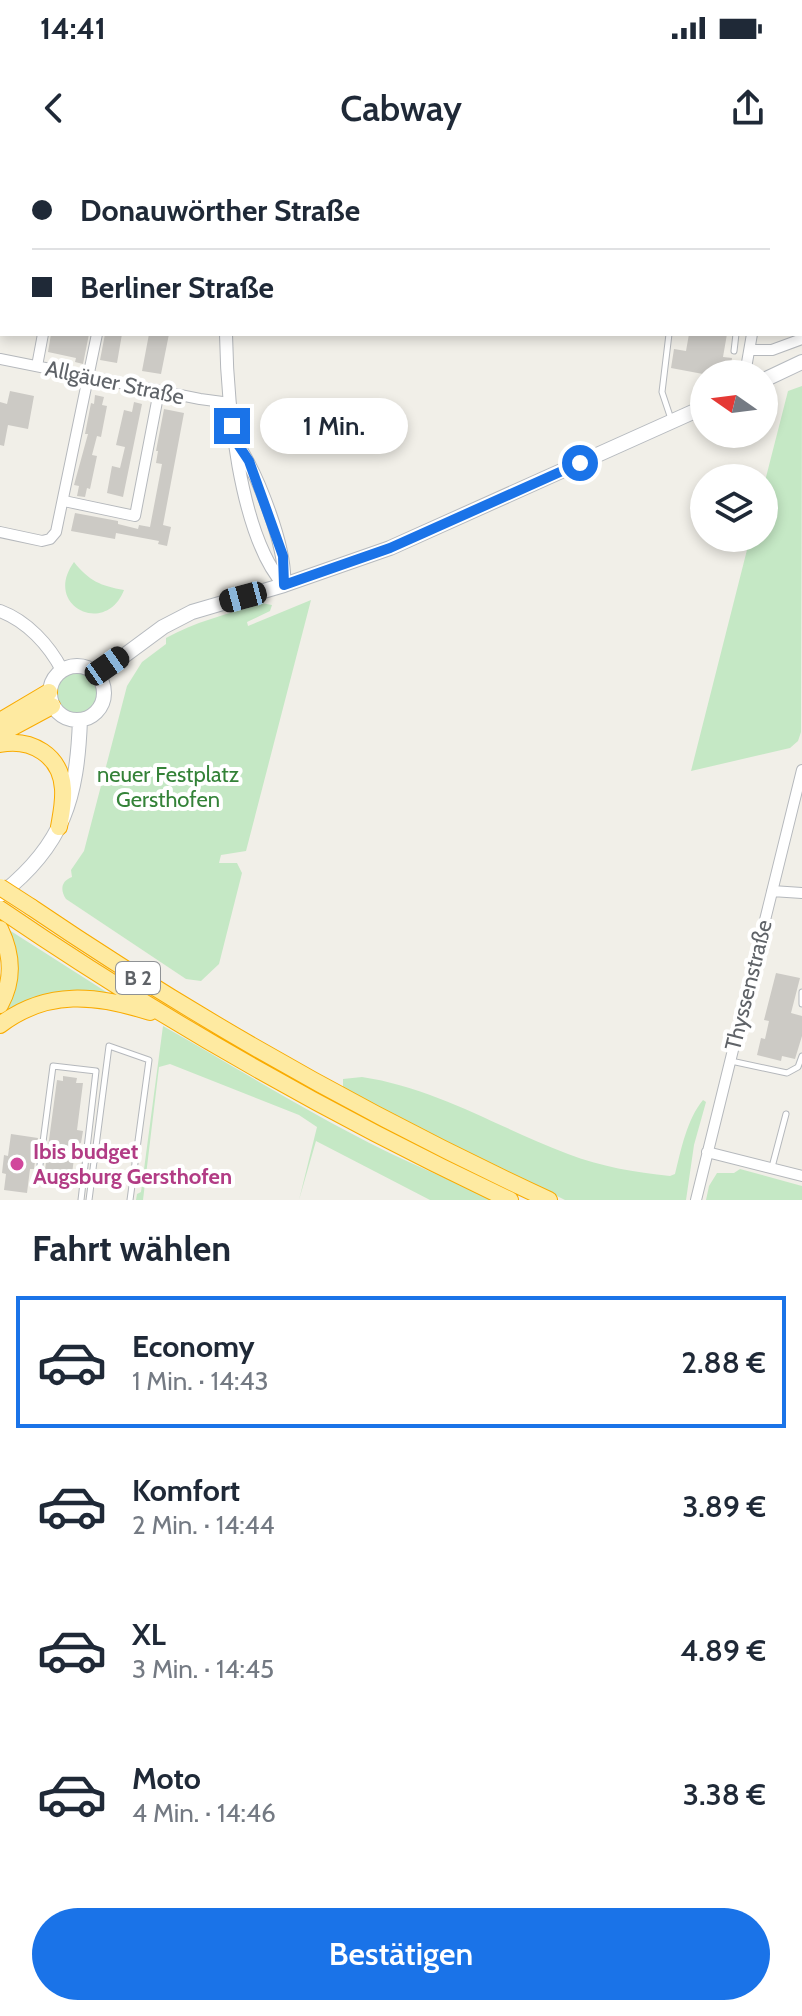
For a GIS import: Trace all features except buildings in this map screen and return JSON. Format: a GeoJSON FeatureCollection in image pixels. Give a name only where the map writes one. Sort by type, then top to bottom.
{"type":"FeatureCollection","features":[{"type":"Feature","properties":{"kind":"highway"},"geometry":{"type":"LineString","coordinates":[[0,721],[51,699]]}},
{"type":"Feature","properties":{"kind":"highway"},"geometry":{"type":"LineString","coordinates":[[0,734],[51,699]]}},
{"type":"Feature","properties":{"kind":"highway"},"geometry":{"type":"LineString","coordinates":[[0,744],[14,742],[30,745],[44,752],[55,764],[63,789],[59,827]]}},
{"type":"Feature","properties":{"kind":"highway","name":"B 2"},"geometry":{"type":"LineString","coordinates":[[0,886],[168,998],[281,1064],[426,1141],[549,1200]]}},
{"type":"Feature","properties":{"kind":"highway","name":"B 2"},"geometry":{"type":"LineString","coordinates":[[0,909],[174,1020],[331,1109],[510,1200]]}},
{"type":"Feature","properties":{"kind":"highway"},"geometry":{"type":"LineString","coordinates":[[0,1005],[10,976],[9,953],[1,930]]}},
{"type":"Feature","properties":{"kind":"highway"},"geometry":{"type":"LineString","coordinates":[[0,1025],[36,1005],[74,997],[112,1000],[174,1020]]}},
{"type":"Feature","properties":{"kind":"main road"},"geometry":{"type":"LineString","coordinates":[[778,373],[802,362]]}},
{"type":"Feature","properties":{"kind":"main road"},"geometry":{"type":"LineString","coordinates":[[98,675],[163,627],[192,612],[284,585],[390,548],[690,414]]}},
{"type":"Feature","properties":{"kind":"main road"},"geometry":{"type":"LineString","coordinates":[[73,666],[83,666],[98,675],[104,689],[102,704],[93,715],[80,720],[66,718],[51,699],[53,678],[73,666]]}},
{"type":"Feature","properties":{"kind":"main road"},"geometry":{"type":"LineString","coordinates":[[0,895],[38,859],[59,827],[74,790],[80,720]]}},
{"type":"Feature","properties":{"kind":"street"},"geometry":{"type":"LineString","coordinates":[[37,366],[43,336]]}},
{"type":"Feature","properties":{"kind":"street"},"geometry":{"type":"LineString","coordinates":[[0,532],[42,541],[52,538],[64,501],[97,336]]}},
{"type":"Feature","properties":{"kind":"street"},"geometry":{"type":"LineString","coordinates":[[226,336],[230,403],[237,443],[249,461],[283,556],[284,585]]}},
{"type":"Feature","properties":{"kind":"street"},"geometry":{"type":"LineString","coordinates":[[748,360],[752,336]]}},
{"type":"Feature","properties":{"kind":"street"},"geometry":{"type":"LineString","coordinates":[[750,350],[772,350],[802,339]]}},
{"type":"Feature","properties":{"kind":"street","name":"Allgäuer Straße"},"geometry":{"type":"LineString","coordinates":[[0,359],[230,403]]}},
{"type":"Feature","properties":{"kind":"street"},"geometry":{"type":"LineString","coordinates":[[64,501],[135,516],[159,391]]}},
{"type":"Feature","properties":{"kind":"street"},"geometry":{"type":"LineString","coordinates":[[0,611],[17,618],[29,629],[54,654],[62,670]]}},
{"type":"Feature","properties":{"kind":"street","name":"Thyssenstraße"},"geometry":{"type":"LineString","coordinates":[[696,1200],[802,770]]}},
{"type":"Feature","properties":{"kind":"street"},"geometry":{"type":"LineString","coordinates":[[772,891],[802,893]]}},
{"type":"Feature","properties":{"kind":"street"},"geometry":{"type":"LineString","coordinates":[[707,1152],[802,1176]]}},
{"type":"Feature","properties":{"kind":"lane"},"geometry":{"type":"LineString","coordinates":[[669,336],[662,392],[672,422]]}},
{"type":"Feature","properties":{"kind":"lane"},"geometry":{"type":"LineString","coordinates":[[734,351],[736,336]]}},
{"type":"Feature","properties":{"kind":"lane"},"geometry":{"type":"LineString","coordinates":[[802,992],[802,1004]]}},
{"type":"Feature","properties":{"kind":"lane"},"geometry":{"type":"LineString","coordinates":[[89,1200],[109,1046],[149,1060],[130,1200]]}},
{"type":"Feature","properties":{"kind":"lane"},"geometry":{"type":"LineString","coordinates":[[730,1061],[787,1073],[798,1067],[802,1056]]}},
{"type":"Feature","properties":{"kind":"lane"},"geometry":{"type":"LineString","coordinates":[[38,1180],[53,1066],[96,1071],[81,1200]]}},
{"type":"Feature","properties":{"kind":"lane"},"geometry":{"type":"LineString","coordinates":[[772,1168],[786,1114]]}},
{"type":"Feature","properties":{"kind":"green space"},"geometry":{"type":"Polygon","coordinates":[[[802,386],[801,732],[798,741],[790,748],[691,771],[746,552],[778,552],[778,464],[769,464],[773,448],[778,448],[778,430],[788,391],[802,386]]]}},
{"type":"Feature","properties":{"kind":"green space"},"geometry":{"type":"Polygon","coordinates":[[[74,562],[96,582],[124,590],[115,604],[104,612],[92,613],[80,610],[71,603],[66,592],[66,578],[74,562]]]}},
{"type":"Feature","properties":{"kind":"green space","name":"neuer Festplatz Gersthofen"},"geometry":{"type":"Polygon","coordinates":[[[311,600],[246,851],[221,855],[219,863],[237,863],[242,873],[219,964],[201,981],[186,979],[66,899],[63,892],[64,883],[72,877],[71,870],[84,851],[127,686],[142,662],[166,644],[166,638],[177,632],[261,603],[272,605],[270,611],[247,622],[248,626],[311,600]]]}},
{"type":"Feature","properties":{"kind":"green space"},"geometry":{"type":"Polygon","coordinates":[[[77,671],[93,677],[99,693],[93,709],[77,715],[61,709],[55,693],[61,677],[77,671]]]}},
{"type":"Feature","properties":{"kind":"green space"},"geometry":{"type":"Polygon","coordinates":[[[6,928],[108,993],[77,991],[0,1020],[4,1006],[6,928]]]}},
{"type":"Feature","properties":{"kind":"green space"},"geometry":{"type":"Polygon","coordinates":[[[163,1026],[346,1131],[493,1200],[430,1200],[316,1141],[299,1200],[317,1127],[299,1115],[170,1064],[159,1067],[143,1200],[136,1200],[141,1192],[163,1026]]]}},
{"type":"Feature","properties":{"kind":"green space"},"geometry":{"type":"Polygon","coordinates":[[[362,1077],[442,1099],[580,1159],[670,1176],[675,1174],[689,1125],[703,1100],[706,1102],[694,1145],[686,1200],[565,1200],[343,1090],[343,1079],[362,1077]]]}},
{"type":"Feature","properties":{"kind":"green space"},"geometry":{"type":"Polygon","coordinates":[[[740,1169],[802,1186],[802,1200],[706,1200],[709,1186],[717,1173],[734,1173],[740,1169]]]}},
{"type":"Feature","properties":{"kind":"place","name":"Ibis budget Augsburg Gersthofen"},"geometry":{"type":"Point","coordinates":[17,1164]}},
{"type":"Feature","properties":{"kind":"route"},"geometry":{"type":"LineString","coordinates":[[232,426],[237,443],[249,461],[283,556],[284,585],[390,548],[580,463]]}}]}
